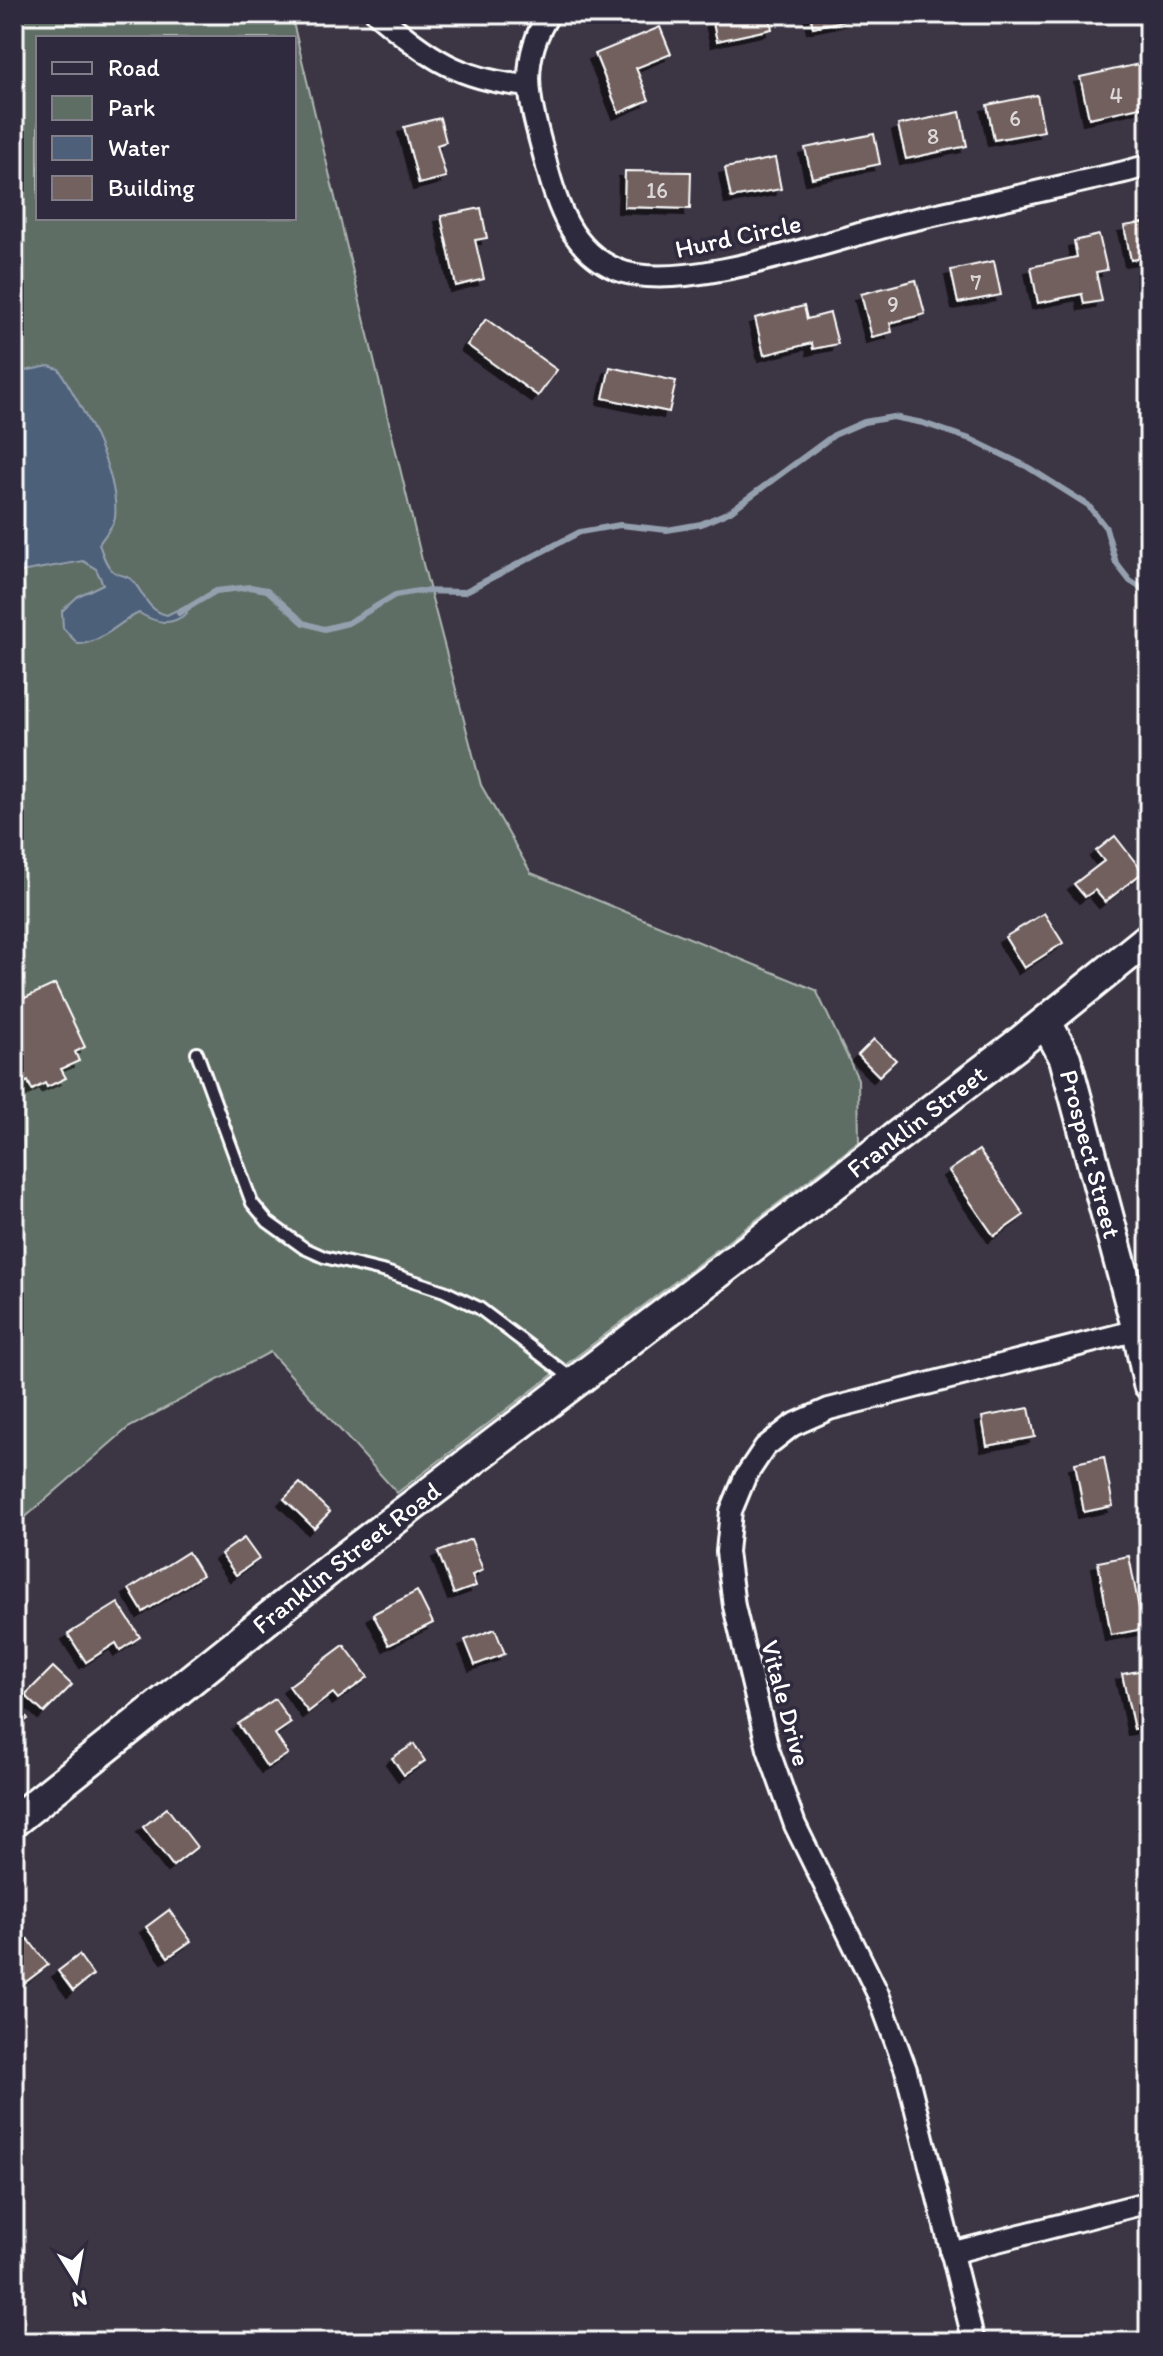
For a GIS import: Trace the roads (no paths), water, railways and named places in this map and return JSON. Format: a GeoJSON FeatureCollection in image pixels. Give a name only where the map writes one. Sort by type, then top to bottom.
{"type":"FeatureCollection","features":[{"type":"Feature","properties":{"kind":"street"},"geometry":{"type":"LineString","coordinates":[[377,14],[408,40],[457,70],[494,83],[529,86]]}},
{"type":"Feature","properties":{"kind":"street","name":"Hurd Circle"},"geometry":{"type":"LineString","coordinates":[[549,14],[531,52],[529,86],[548,173],[567,224],[598,259],[633,275],[669,277],[717,270],[1149,165]]}},
{"type":"Feature","properties":{"kind":"street","name":"Franklin Street"},"geometry":{"type":"LineString","coordinates":[[682,1301],[1046,1022],[1149,938]]}},
{"type":"Feature","properties":{"kind":"street","name":"Prospect Street"},"geometry":{"type":"LineString","coordinates":[[1046,1022],[1065,1058],[1145,1358]]}},
{"type":"Feature","properties":{"kind":"street","name":"Franklin Street Road"},"geometry":{"type":"LineString","coordinates":[[14,1821],[331,1568],[682,1301]]}},
{"type":"Feature","properties":{"kind":"street","name":"Vitale Drive"},"geometry":{"type":"LineString","coordinates":[[974,2342],[901,2057],[878,1994],[795,1825],[768,1749],[734,1606],[727,1552],[731,1511],[745,1477],[765,1447],[793,1425],[829,1409],[1145,1358]]}},
{"type":"Feature","properties":{"kind":"street"},"geometry":{"type":"LineString","coordinates":[[951,2253],[1149,2202]]}},
{"type":"Feature","properties":{"kind":"lane"},"geometry":{"type":"LineString","coordinates":[[197,1053],[252,1203],[268,1222],[304,1248],[324,1257],[386,1272],[444,1291],[479,1308],[576,1382]]}},
{"type":"Feature","properties":{"kind":"water"},"geometry":{"type":"Polygon","coordinates":[[[49,366],[59,369],[78,402],[98,441],[112,481],[115,518],[99,544],[107,563],[111,570],[132,580],[150,605],[160,613],[167,615],[185,606],[187,613],[181,617],[163,622],[139,613],[102,637],[78,644],[63,628],[62,611],[78,596],[103,584],[96,569],[83,561],[14,573],[14,373],[49,366]]]}},
{"type":"Feature","properties":{"kind":"waterway"},"geometry":{"type":"LineString","coordinates":[[179,613],[216,591],[250,587],[267,590],[304,623],[324,629],[348,623],[395,595],[418,591],[464,592],[580,532],[620,525],[667,530],[701,524],[729,512],[834,435],[864,422],[893,417],[923,423],[970,439],[1026,466],[1088,505],[1106,528],[1116,563],[1130,581],[1149,593]]}}]}
